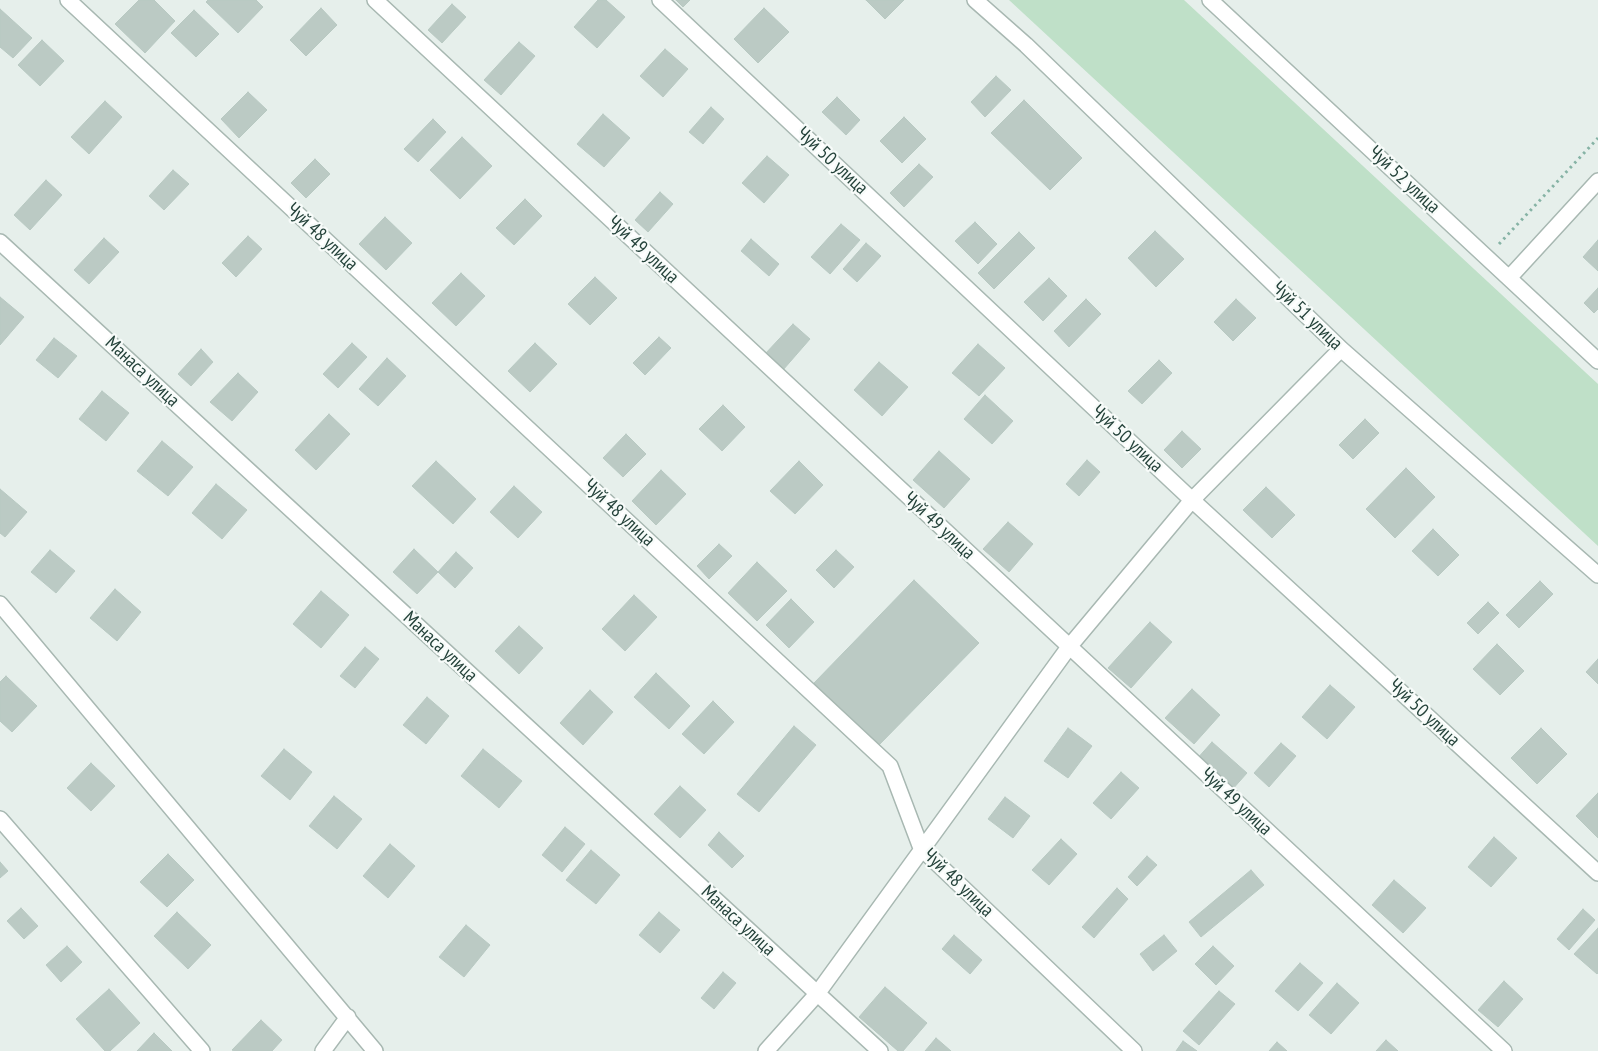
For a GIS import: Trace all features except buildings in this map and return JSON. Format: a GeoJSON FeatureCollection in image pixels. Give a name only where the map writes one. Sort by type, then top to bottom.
{"type":"FeatureCollection","features":[{"type":"Feature","properties":{"kind":"street","name":"Чуй 48 улица"},"geometry":{"type":"LineString","coordinates":[[68,0],[890,766],[921,848],[1134,1051]]}},
{"type":"Feature","properties":{"kind":"street","name":"Чуй 49 улица"},"geometry":{"type":"LineString","coordinates":[[375,0],[1504,1051]]}},
{"type":"Feature","properties":{"kind":"street","name":"Чуй 50 улица"},"geometry":{"type":"LineString","coordinates":[[660,0],[1192,500],[1598,873]]}},
{"type":"Feature","properties":{"kind":"street","name":"Чуй 51 улица"},"geometry":{"type":"LineString","coordinates":[[975,0],[1026,46],[1341,349],[1598,575]]}},
{"type":"Feature","properties":{"kind":"street","name":"Чуй 52 улица"},"geometry":{"type":"LineString","coordinates":[[1210,0],[1598,362]]}},
{"type":"Feature","properties":{"kind":"street"},"geometry":{"type":"LineString","coordinates":[[1509,278],[1598,181]]}},
{"type":"Feature","properties":{"kind":"street","name":"Манаса улица"},"geometry":{"type":"LineString","coordinates":[[0,242],[880,1051]]}},
{"type":"Feature","properties":{"kind":"street"},"geometry":{"type":"LineString","coordinates":[[766,1051],[817,994],[921,848],[1069,647],[1192,500],[1341,349]]}},
{"type":"Feature","properties":{"kind":"street"},"geometry":{"type":"LineString","coordinates":[[0,604],[375,1051]]}},
{"type":"Feature","properties":{"kind":"street"},"geometry":{"type":"LineString","coordinates":[[0,819],[202,1051]]}},
{"type":"Feature","properties":{"kind":"street"},"geometry":{"type":"LineString","coordinates":[[323,1051],[348,1018]]}},
{"type":"Feature","properties":{"kind":"path"},"geometry":{"type":"LineString","coordinates":[[1487,257],[1598,138]]}},
{"type":"Feature","properties":{"kind":"green space"},"geometry":{"type":"Polygon","coordinates":[[[1009,0],[1184,0],[1598,384],[1598,546],[1009,0]]]}}]}
